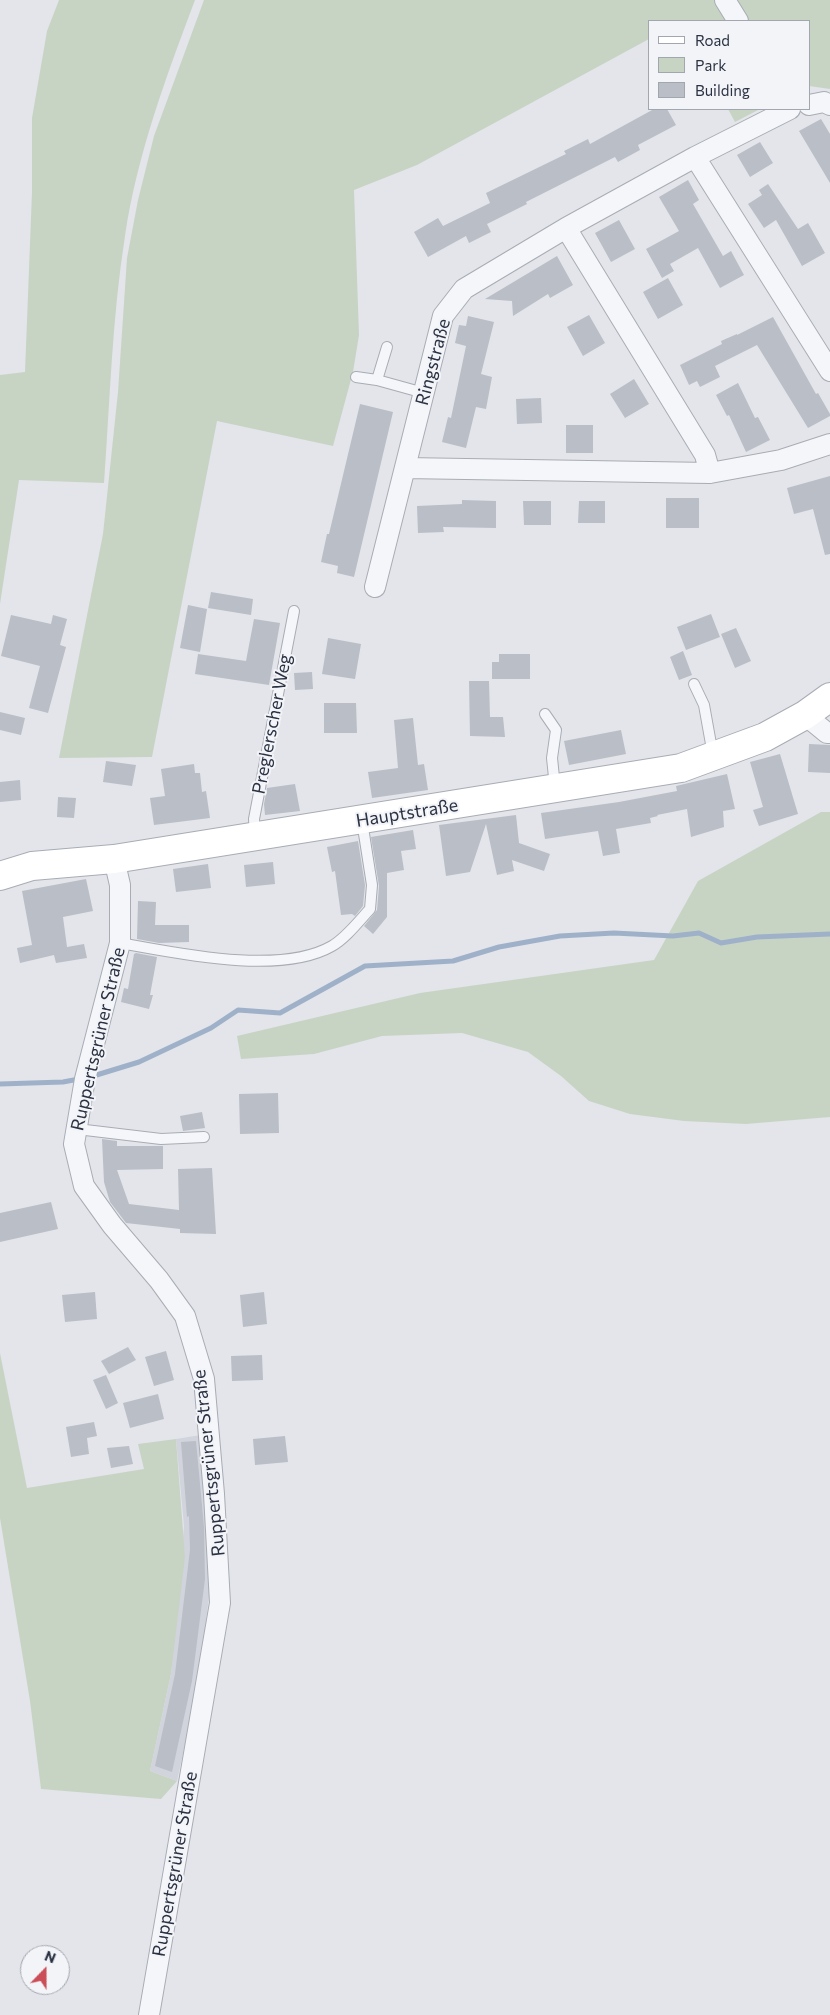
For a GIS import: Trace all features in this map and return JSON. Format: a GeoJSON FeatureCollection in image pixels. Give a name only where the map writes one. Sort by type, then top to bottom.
{"type":"FeatureCollection","features":[{"type":"Feature","properties":{"kind":"main road","name":"Hauptstraße"},"geometry":{"type":"LineString","coordinates":[[0,876],[32,866],[114,859],[682,768],[765,737],[805,715],[830,697]]}},
{"type":"Feature","properties":{"kind":"street"},"geometry":{"type":"LineString","coordinates":[[725,0],[737,20]]}},
{"type":"Feature","properties":{"kind":"street"},"geometry":{"type":"LineString","coordinates":[[810,105],[824,102],[830,105]]}},
{"type":"Feature","properties":{"kind":"street","name":"Ringstraße"},"geometry":{"type":"LineString","coordinates":[[375,587],[443,316],[464,289],[566,228],[695,157],[788,110]]}},
{"type":"Feature","properties":{"kind":"street"},"geometry":{"type":"LineString","coordinates":[[695,157],[830,371]]}},
{"type":"Feature","properties":{"kind":"street"},"geometry":{"type":"LineString","coordinates":[[566,228],[705,456],[710,473]]}},
{"type":"Feature","properties":{"kind":"street"},"geometry":{"type":"LineString","coordinates":[[405,468],[710,473],[781,460],[830,444]]}},
{"type":"Feature","properties":{"kind":"street"},"geometry":{"type":"LineString","coordinates":[[805,715],[827,733],[830,733]]}},
{"type":"Feature","properties":{"kind":"street","name":"Ruppertsgrüner Straße"},"geometry":{"type":"LineString","coordinates":[[114,859],[120,885],[120,943],[85,1079],[74,1144],[84,1186],[112,1225],[160,1280],[185,1316],[204,1379],[214,1484],[220,1602],[149,2015]]}},
{"type":"Feature","properties":{"kind":"lane"},"geometry":{"type":"LineString","coordinates":[[377,380],[387,346]]}},
{"type":"Feature","properties":{"kind":"lane"},"geometry":{"type":"LineString","coordinates":[[356,377],[377,380],[424,393]]}},
{"type":"Feature","properties":{"kind":"lane","name":"Preglerscher Weg"},"geometry":{"type":"LineString","coordinates":[[255,836],[254,819],[294,611]]}},
{"type":"Feature","properties":{"kind":"lane"},"geometry":{"type":"LineString","coordinates":[[694,684],[704,705],[713,756]]}},
{"type":"Feature","properties":{"kind":"lane"},"geometry":{"type":"LineString","coordinates":[[544,714],[556,730],[552,758],[556,788]]}},
{"type":"Feature","properties":{"kind":"lane"},"geometry":{"type":"LineString","coordinates":[[120,943],[200,957],[282,961],[308,956],[333,946],[370,909],[372,885],[362,820]]}},
{"type":"Feature","properties":{"kind":"lane"},"geometry":{"type":"LineString","coordinates":[[77,1129],[161,1139],[204,1137]]}},
{"type":"Feature","properties":{"kind":"shaded area"},"geometry":{"type":"Polygon","coordinates":[[[201,1435],[211,1551],[209,1596],[199,1680],[177,1781],[150,1771],[171,1674],[184,1526],[176,1439],[201,1435]]]}},
{"type":"Feature","properties":{"kind":"green space"},"geometry":{"type":"Polygon","coordinates":[[[59,0],[195,0],[154,116],[130,206],[117,298],[104,483],[19,480],[0,604],[0,375],[25,372],[32,192],[32,118],[47,31],[59,0]]]}},
{"type":"Feature","properties":{"kind":"green space"},"geometry":{"type":"Polygon","coordinates":[[[204,0],[830,0],[830,89],[810,86],[810,20],[648,20],[648,40],[417,165],[354,190],[359,335],[353,372],[333,446],[217,421],[152,757],[59,758],[103,534],[118,392],[127,258],[138,200],[154,136],[204,0]]]}},
{"type":"Feature","properties":{"kind":"green space"},"geometry":{"type":"Polygon","coordinates":[[[729,110],[758,110],[735,122],[729,110]]]}},
{"type":"Feature","properties":{"kind":"green space"},"geometry":{"type":"Polygon","coordinates":[[[821,812],[830,812],[830,1117],[746,1124],[684,1121],[630,1114],[589,1101],[561,1076],[528,1052],[462,1033],[382,1036],[314,1054],[241,1059],[237,1036],[420,993],[654,960],[698,881],[821,812]]]}},
{"type":"Feature","properties":{"kind":"green space"},"geometry":{"type":"Polygon","coordinates":[[[0,1353],[27,1488],[144,1469],[138,1444],[176,1439],[185,1557],[171,1674],[150,1771],[177,1781],[161,1799],[41,1789],[30,1701],[0,1518],[0,1353]]]}},
{"type":"Feature","properties":{"kind":"building"},"geometry":{"type":"Polygon","coordinates":[[[652,110],[668,110],[676,125],[638,145],[640,150],[618,162],[615,157],[487,224],[491,232],[469,243],[466,236],[428,257],[414,232],[438,218],[443,226],[490,203],[486,193],[566,154],[564,151],[588,139],[590,144],[652,110]]]}},
{"type":"Feature","properties":{"kind":"building"},"geometry":{"type":"Polygon","coordinates":[[[821,119],[830,134],[830,183],[799,131],[821,119]]]}},
{"type":"Feature","properties":{"kind":"building"},"geometry":{"type":"Polygon","coordinates":[[[760,142],[773,163],[750,177],[737,155],[760,142]]]}},
{"type":"Feature","properties":{"kind":"building"},"geometry":{"type":"Polygon","coordinates":[[[688,180],[699,200],[693,204],[723,256],[731,251],[744,275],[720,288],[698,248],[670,264],[674,271],[662,278],[646,249],[679,231],[659,197],[688,180]]]}},
{"type":"Feature","properties":{"kind":"building"},"geometry":{"type":"Polygon","coordinates":[[[768,184],[798,229],[808,223],[825,253],[802,266],[776,220],[764,228],[748,204],[762,195],[759,190],[768,184]]]}},
{"type":"Feature","properties":{"kind":"building"},"geometry":{"type":"Polygon","coordinates":[[[619,220],[635,249],[611,262],[595,233],[619,220]]]}},
{"type":"Feature","properties":{"kind":"building"},"geometry":{"type":"Polygon","coordinates":[[[557,256],[573,285],[550,298],[548,294],[513,316],[512,301],[485,299],[557,256]]]}},
{"type":"Feature","properties":{"kind":"building"},"geometry":{"type":"Polygon","coordinates":[[[668,278],[683,305],[658,319],[643,292],[668,278]]]}},
{"type":"Feature","properties":{"kind":"building"},"geometry":{"type":"Polygon","coordinates":[[[589,315],[605,343],[583,356],[567,327],[589,315]]]}},
{"type":"Feature","properties":{"kind":"building"},"geometry":{"type":"Polygon","coordinates":[[[468,316],[494,322],[481,374],[492,377],[486,409],[476,407],[466,448],[442,442],[448,417],[451,418],[466,346],[455,343],[459,325],[466,326],[468,316]]]}},
{"type":"Feature","properties":{"kind":"building"},"geometry":{"type":"Polygon","coordinates":[[[773,317],[816,394],[818,393],[830,414],[830,416],[808,428],[757,345],[715,366],[720,377],[700,387],[697,381],[689,385],[680,365],[722,344],[721,341],[773,317]]]}},
{"type":"Feature","properties":{"kind":"building"},"geometry":{"type":"Polygon","coordinates":[[[634,379],[649,404],[625,418],[610,394],[634,379]]]}},
{"type":"Feature","properties":{"kind":"building"},"geometry":{"type":"Polygon","coordinates":[[[738,383],[755,418],[758,417],[770,440],[746,452],[729,415],[727,416],[716,395],[738,383]]]}},
{"type":"Feature","properties":{"kind":"building"},"geometry":{"type":"Polygon","coordinates":[[[541,398],[542,423],[517,424],[516,399],[541,398]]]}},
{"type":"Feature","properties":{"kind":"building"},"geometry":{"type":"Polygon","coordinates":[[[360,404],[393,412],[354,577],[337,573],[338,566],[321,562],[360,404]]]}},
{"type":"Feature","properties":{"kind":"building"},"geometry":{"type":"Polygon","coordinates":[[[566,425],[593,425],[593,453],[566,453],[566,425]]]}},
{"type":"Feature","properties":{"kind":"building"},"geometry":{"type":"Polygon","coordinates":[[[830,476],[830,554],[825,555],[813,509],[794,514],[787,488],[830,476]]]}},
{"type":"Feature","properties":{"kind":"building"},"geometry":{"type":"Polygon","coordinates":[[[666,498],[699,498],[699,528],[666,528],[666,498]]]}},
{"type":"Feature","properties":{"kind":"building"},"geometry":{"type":"Polygon","coordinates":[[[462,500],[496,501],[496,528],[443,527],[444,532],[418,533],[417,506],[462,504],[462,500]]]}},
{"type":"Feature","properties":{"kind":"building"},"geometry":{"type":"Polygon","coordinates":[[[523,501],[551,501],[551,525],[524,525],[523,501]]]}},
{"type":"Feature","properties":{"kind":"building"},"geometry":{"type":"Polygon","coordinates":[[[579,501],[605,501],[605,523],[578,523],[579,501]]]}},
{"type":"Feature","properties":{"kind":"building"},"geometry":{"type":"Polygon","coordinates":[[[211,592],[253,599],[251,615],[208,608],[211,592]]]}},
{"type":"Feature","properties":{"kind":"building"},"geometry":{"type":"Polygon","coordinates":[[[188,605],[207,609],[200,652],[180,648],[188,605]]]}},
{"type":"Feature","properties":{"kind":"building"},"geometry":{"type":"Polygon","coordinates":[[[711,614],[720,637],[686,650],[677,627],[711,614]]]}},
{"type":"Feature","properties":{"kind":"building"},"geometry":{"type":"Polygon","coordinates":[[[11,615],[51,624],[53,615],[67,619],[60,645],[66,647],[48,713],[29,708],[40,666],[1,656],[11,615]]]}},
{"type":"Feature","properties":{"kind":"building"},"geometry":{"type":"Polygon","coordinates":[[[254,619],[280,623],[269,685],[195,674],[198,654],[246,661],[254,619]]]}},
{"type":"Feature","properties":{"kind":"building"},"geometry":{"type":"Polygon","coordinates":[[[736,628],[751,661],[735,668],[721,634],[736,628]]]}},
{"type":"Feature","properties":{"kind":"building"},"geometry":{"type":"Polygon","coordinates":[[[328,638],[361,644],[355,679],[322,674],[328,638]]]}},
{"type":"Feature","properties":{"kind":"building"},"geometry":{"type":"Polygon","coordinates":[[[683,651],[692,675],[679,680],[670,657],[683,651]]]}},
{"type":"Feature","properties":{"kind":"building"},"geometry":{"type":"Polygon","coordinates":[[[499,654],[530,654],[530,679],[492,679],[492,662],[499,662],[499,654]]]}},
{"type":"Feature","properties":{"kind":"building"},"geometry":{"type":"Polygon","coordinates":[[[312,672],[313,689],[295,690],[294,673],[312,672]]]}},
{"type":"Feature","properties":{"kind":"building"},"geometry":{"type":"Polygon","coordinates":[[[469,681],[489,681],[490,717],[503,717],[505,737],[470,736],[469,681]]]}},
{"type":"Feature","properties":{"kind":"building"},"geometry":{"type":"Polygon","coordinates":[[[324,703],[356,703],[357,733],[324,733],[324,703]]]}},
{"type":"Feature","properties":{"kind":"building"},"geometry":{"type":"Polygon","coordinates":[[[0,712],[25,718],[21,735],[0,730],[0,712]]]}},
{"type":"Feature","properties":{"kind":"building"},"geometry":{"type":"Polygon","coordinates":[[[413,718],[418,765],[424,764],[428,790],[372,798],[368,772],[398,768],[394,720],[413,718]]]}},
{"type":"Feature","properties":{"kind":"building"},"geometry":{"type":"Polygon","coordinates":[[[621,730],[626,754],[569,765],[564,741],[621,730]]]}},
{"type":"Feature","properties":{"kind":"building"},"geometry":{"type":"Polygon","coordinates":[[[809,744],[830,745],[830,773],[808,772],[809,744]]]}},
{"type":"Feature","properties":{"kind":"building"},"geometry":{"type":"Polygon","coordinates":[[[780,754],[798,814],[759,826],[753,810],[763,807],[750,762],[780,754]]]}},
{"type":"Feature","properties":{"kind":"building"},"geometry":{"type":"Polygon","coordinates":[[[106,761],[136,765],[132,786],[103,782],[106,761]]]}},
{"type":"Feature","properties":{"kind":"building"},"geometry":{"type":"Polygon","coordinates":[[[194,764],[195,773],[200,773],[202,792],[206,791],[210,818],[154,825],[150,798],[165,796],[161,769],[194,764]]]}},
{"type":"Feature","properties":{"kind":"building"},"geometry":{"type":"Polygon","coordinates":[[[727,774],[735,809],[723,811],[724,827],[691,837],[687,809],[657,815],[650,818],[651,823],[616,829],[620,853],[603,856],[598,831],[545,839],[541,813],[619,802],[677,791],[676,786],[727,774]]]}},
{"type":"Feature","properties":{"kind":"building"},"geometry":{"type":"Polygon","coordinates":[[[20,780],[21,800],[0,802],[0,782],[20,780]]]}},
{"type":"Feature","properties":{"kind":"building"},"geometry":{"type":"Polygon","coordinates":[[[295,784],[300,811],[265,815],[264,804],[267,788],[295,784]]]}},
{"type":"Feature","properties":{"kind":"building"},"geometry":{"type":"Polygon","coordinates":[[[58,797],[76,798],[74,818],[57,817],[58,797]]]}},
{"type":"Feature","properties":{"kind":"building"},"geometry":{"type":"Polygon","coordinates":[[[516,815],[519,843],[550,854],[544,871],[512,860],[514,871],[497,875],[486,824],[470,872],[446,876],[439,825],[516,815]]]}},
{"type":"Feature","properties":{"kind":"building"},"geometry":{"type":"Polygon","coordinates":[[[413,830],[416,849],[401,851],[404,870],[387,873],[387,917],[373,934],[364,926],[377,910],[379,886],[371,837],[413,830]]]}},
{"type":"Feature","properties":{"kind":"building"},"geometry":{"type":"Polygon","coordinates":[[[358,841],[365,885],[363,906],[355,916],[352,914],[341,915],[335,871],[332,872],[327,847],[358,841]]]}},
{"type":"Feature","properties":{"kind":"building"},"geometry":{"type":"Polygon","coordinates":[[[273,862],[275,884],[246,887],[244,865],[273,862]]]}},
{"type":"Feature","properties":{"kind":"building"},"geometry":{"type":"Polygon","coordinates":[[[208,864],[211,888],[176,892],[173,869],[208,864]]]}},
{"type":"Feature","properties":{"kind":"building"},"geometry":{"type":"Polygon","coordinates":[[[86,879],[93,911],[63,917],[67,947],[84,944],[87,958],[56,963],[54,955],[20,963],[17,948],[32,945],[22,891],[86,879]]]}},
{"type":"Feature","properties":{"kind":"building"},"geometry":{"type":"Polygon","coordinates":[[[138,901],[156,902],[155,925],[189,925],[189,942],[159,943],[137,939],[138,901]]]}},
{"type":"Feature","properties":{"kind":"building"},"geometry":{"type":"Polygon","coordinates":[[[134,954],[157,957],[150,995],[153,995],[149,1009],[121,1002],[124,988],[128,989],[134,954]]]}},
{"type":"Feature","properties":{"kind":"building"},"geometry":{"type":"Polygon","coordinates":[[[278,1093],[279,1133],[240,1134],[239,1094],[278,1093]]]}},
{"type":"Feature","properties":{"kind":"building"},"geometry":{"type":"Polygon","coordinates":[[[202,1112],[205,1128],[183,1131],[180,1116],[202,1112]]]}},
{"type":"Feature","properties":{"kind":"building"},"geometry":{"type":"Polygon","coordinates":[[[102,1139],[117,1141],[117,1146],[163,1146],[163,1169],[117,1170],[129,1204],[179,1210],[178,1169],[212,1168],[216,1234],[180,1233],[180,1229],[126,1223],[110,1202],[104,1182],[102,1139]]]}},
{"type":"Feature","properties":{"kind":"building"},"geometry":{"type":"Polygon","coordinates":[[[51,1202],[58,1229],[0,1242],[0,1213],[51,1202]]]}},
{"type":"Feature","properties":{"kind":"building"},"geometry":{"type":"Polygon","coordinates":[[[95,1292],[97,1319],[65,1322],[62,1295],[95,1292]]]}},
{"type":"Feature","properties":{"kind":"building"},"geometry":{"type":"Polygon","coordinates":[[[264,1292],[267,1324],[243,1327],[240,1295],[264,1292]]]}},
{"type":"Feature","properties":{"kind":"building"},"geometry":{"type":"Polygon","coordinates":[[[128,1347],[136,1360],[109,1374],[101,1361],[128,1347]]]}},
{"type":"Feature","properties":{"kind":"building"},"geometry":{"type":"Polygon","coordinates":[[[166,1351],[174,1380],[154,1386],[145,1357],[166,1351]]]}},
{"type":"Feature","properties":{"kind":"building"},"geometry":{"type":"Polygon","coordinates":[[[262,1355],[263,1380],[232,1381],[231,1356],[262,1355]]]}},
{"type":"Feature","properties":{"kind":"building"},"geometry":{"type":"Polygon","coordinates":[[[106,1375],[118,1403],[106,1409],[93,1380],[106,1375]]]}},
{"type":"Feature","properties":{"kind":"building"},"geometry":{"type":"Polygon","coordinates":[[[158,1394],[164,1419],[130,1428],[123,1403],[158,1394]]]}},
{"type":"Feature","properties":{"kind":"building"},"geometry":{"type":"Polygon","coordinates":[[[94,1422],[97,1436],[87,1438],[89,1454],[71,1457],[66,1427],[94,1422]]]}},
{"type":"Feature","properties":{"kind":"building"},"geometry":{"type":"Polygon","coordinates":[[[285,1436],[288,1462],[255,1465],[253,1439],[285,1436]]]}},
{"type":"Feature","properties":{"kind":"building"},"geometry":{"type":"Polygon","coordinates":[[[196,1441],[204,1527],[205,1579],[192,1681],[172,1772],[155,1766],[175,1674],[190,1550],[189,1516],[187,1517],[181,1442],[196,1441]]]}},
{"type":"Feature","properties":{"kind":"building"},"geometry":{"type":"Polygon","coordinates":[[[129,1446],[133,1464],[111,1468],[107,1448],[129,1446]]]}},
{"type":"Feature","properties":{"kind":"waterway"},"geometry":{"type":"LineString","coordinates":[[90,1077],[139,1062],[211,1028],[238,1010],[280,1013],[365,966],[453,961],[499,947],[560,936],[614,933],[673,936],[699,933],[721,943],[757,937],[830,934]]}},
{"type":"Feature","properties":{"kind":"waterway"},"geometry":{"type":"LineString","coordinates":[[0,1084],[63,1082],[79,1079]]}}]}
